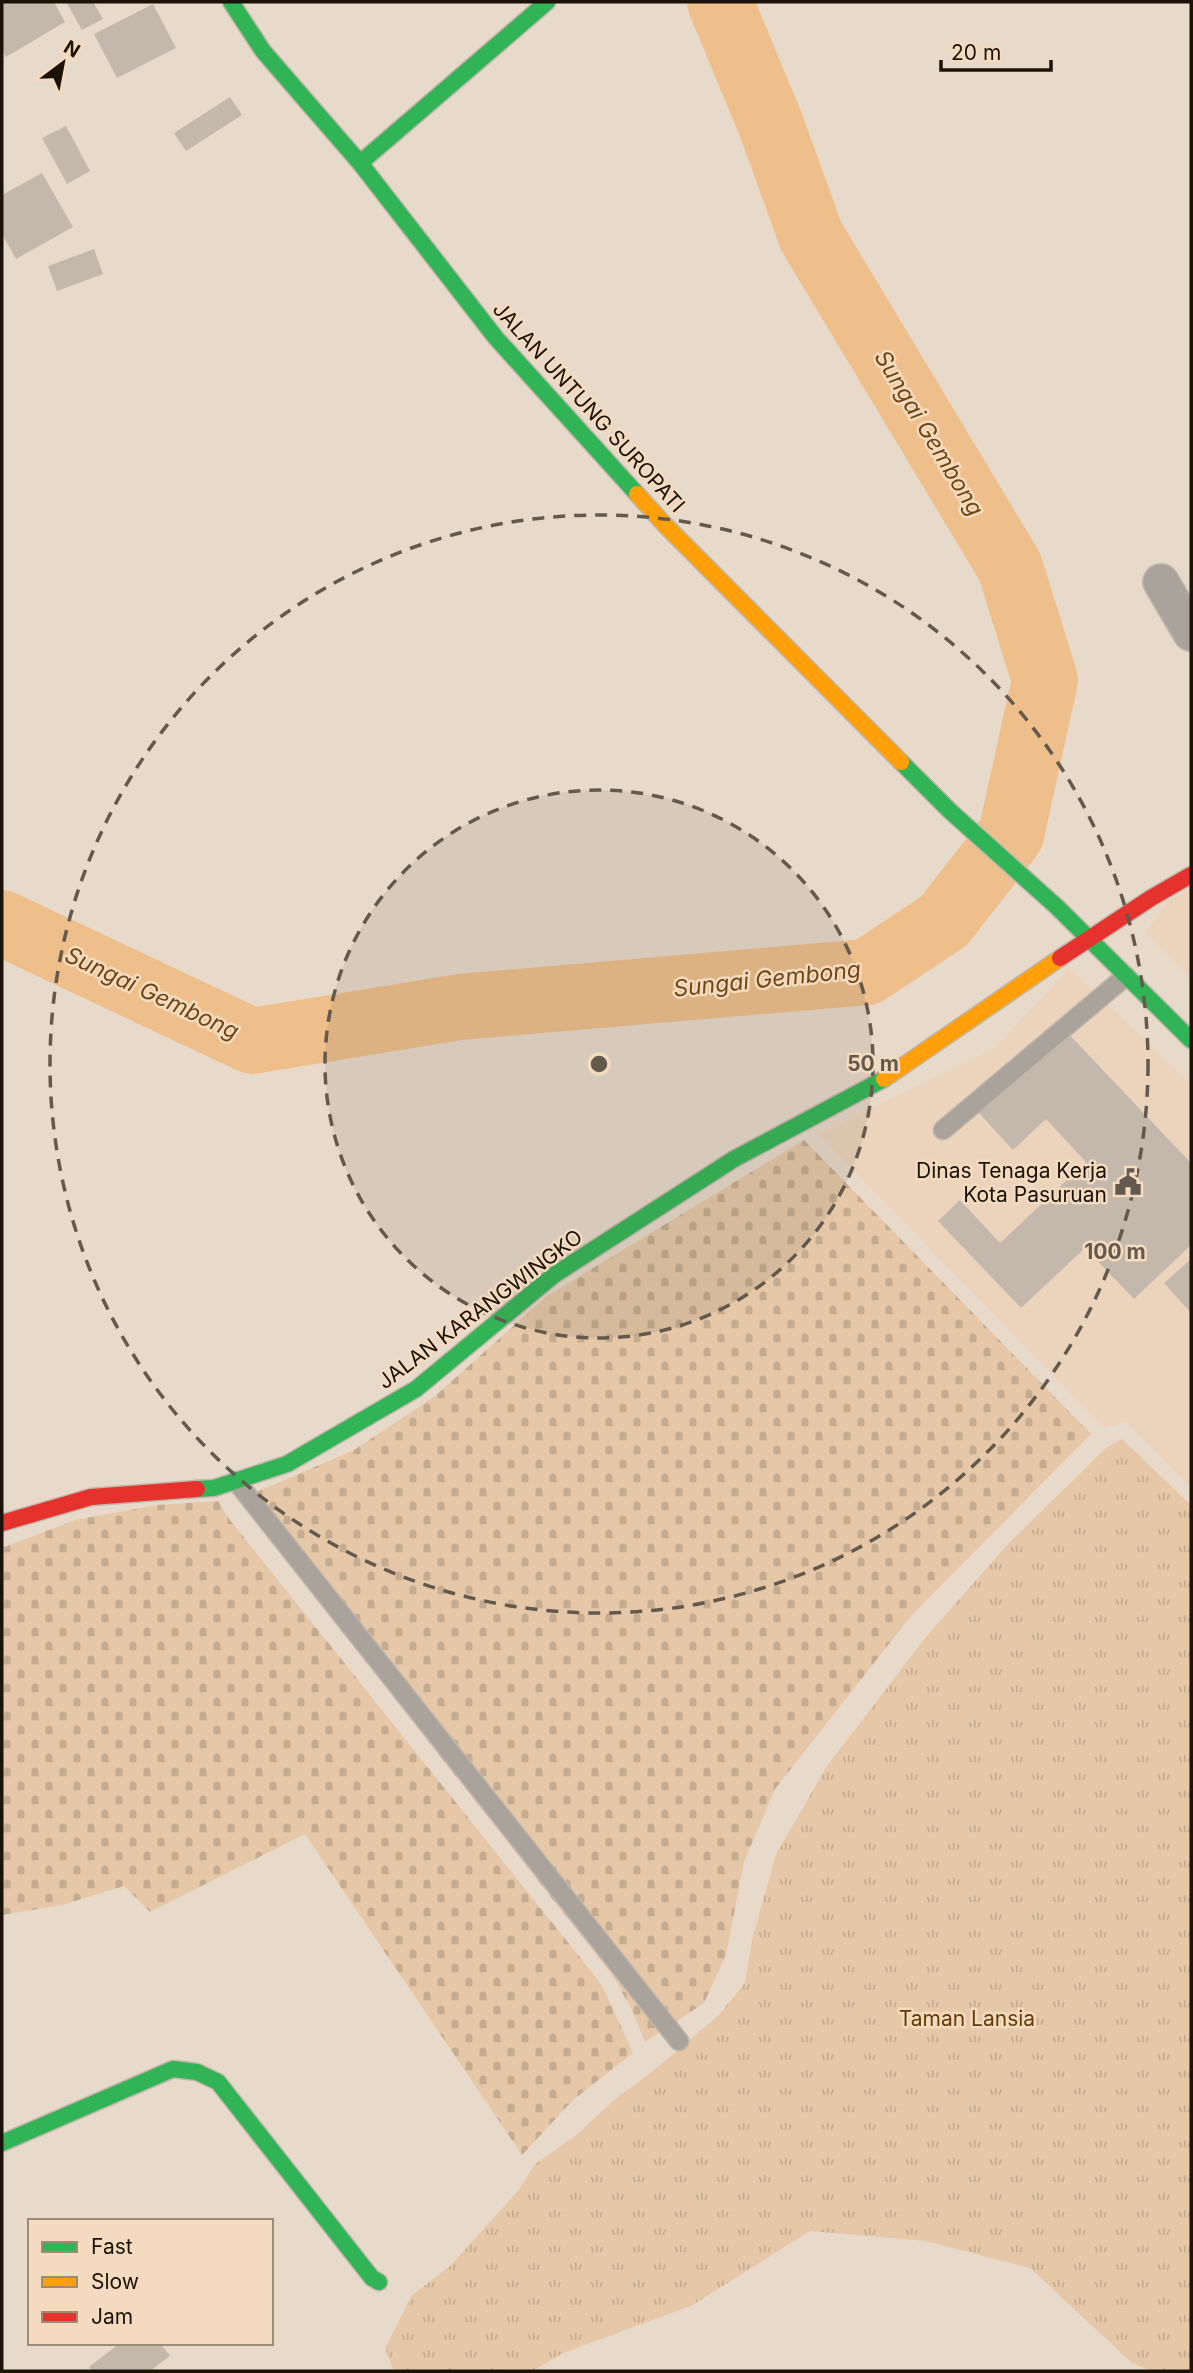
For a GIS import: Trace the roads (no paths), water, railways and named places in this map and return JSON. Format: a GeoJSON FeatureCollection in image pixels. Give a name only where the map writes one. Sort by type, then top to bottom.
{"type":"FeatureCollection","features":[{"type":"Feature","properties":{"kind":"main road","name":"JALAN UNTUNG SUROPATI"},"geometry":{"type":"LineString","coordinates":[[231,2],[263,51],[360,163],[496,338],[665,525],[950,811],[1057,907],[1087,939]]}},
{"type":"Feature","properties":{"kind":"main road"},"geometry":{"type":"LineString","coordinates":[[360,163],[547,2]]}},
{"type":"Feature","properties":{"kind":"main road","name":"JALAN KARANGWINGKO"},"geometry":{"type":"LineString","coordinates":[[2,1523],[92,1497],[214,1488],[287,1464],[416,1389],[554,1275],[734,1159],[881,1081],[1087,939],[1191,875]]}},
{"type":"Feature","properties":{"kind":"main road"},"geometry":{"type":"LineString","coordinates":[[1087,939],[1191,1040]]}},
{"type":"Feature","properties":{"kind":"main road"},"geometry":{"type":"LineString","coordinates":[[2,2143],[173,2069],[188,2068],[203,2073],[218,2082],[372,2278],[379,2282]]}},
{"type":"Feature","properties":{"kind":"street"},"geometry":{"type":"LineString","coordinates":[[1161,582],[1191,634]]}},
{"type":"Feature","properties":{"kind":"lane"},"geometry":{"type":"LineString","coordinates":[[943,1130],[1126,976]]}},
{"type":"Feature","properties":{"kind":"lane"},"geometry":{"type":"LineString","coordinates":[[236,1481],[679,2041]]}},
{"type":"Feature","properties":{"kind":"waterway","name":"Sungai Gembong"},"geometry":{"type":"LineString","coordinates":[[2,923],[252,1041],[460,1007],[867,972],[944,921],[1011,835],[1045,680],[1010,567],[811,236],[771,125],[720,2]]}},
{"type":"Feature","properties":{"kind":"place","name":"Dinas Tenaga Kerja Kota Pasuruan"},"geometry":{"type":"Point","coordinates":[1128,1182]}},
{"type":"Feature","properties":{"kind":"park label","name":"Taman Lansia"},"geometry":{"type":"Point","coordinates":[967,2018]}}]}
